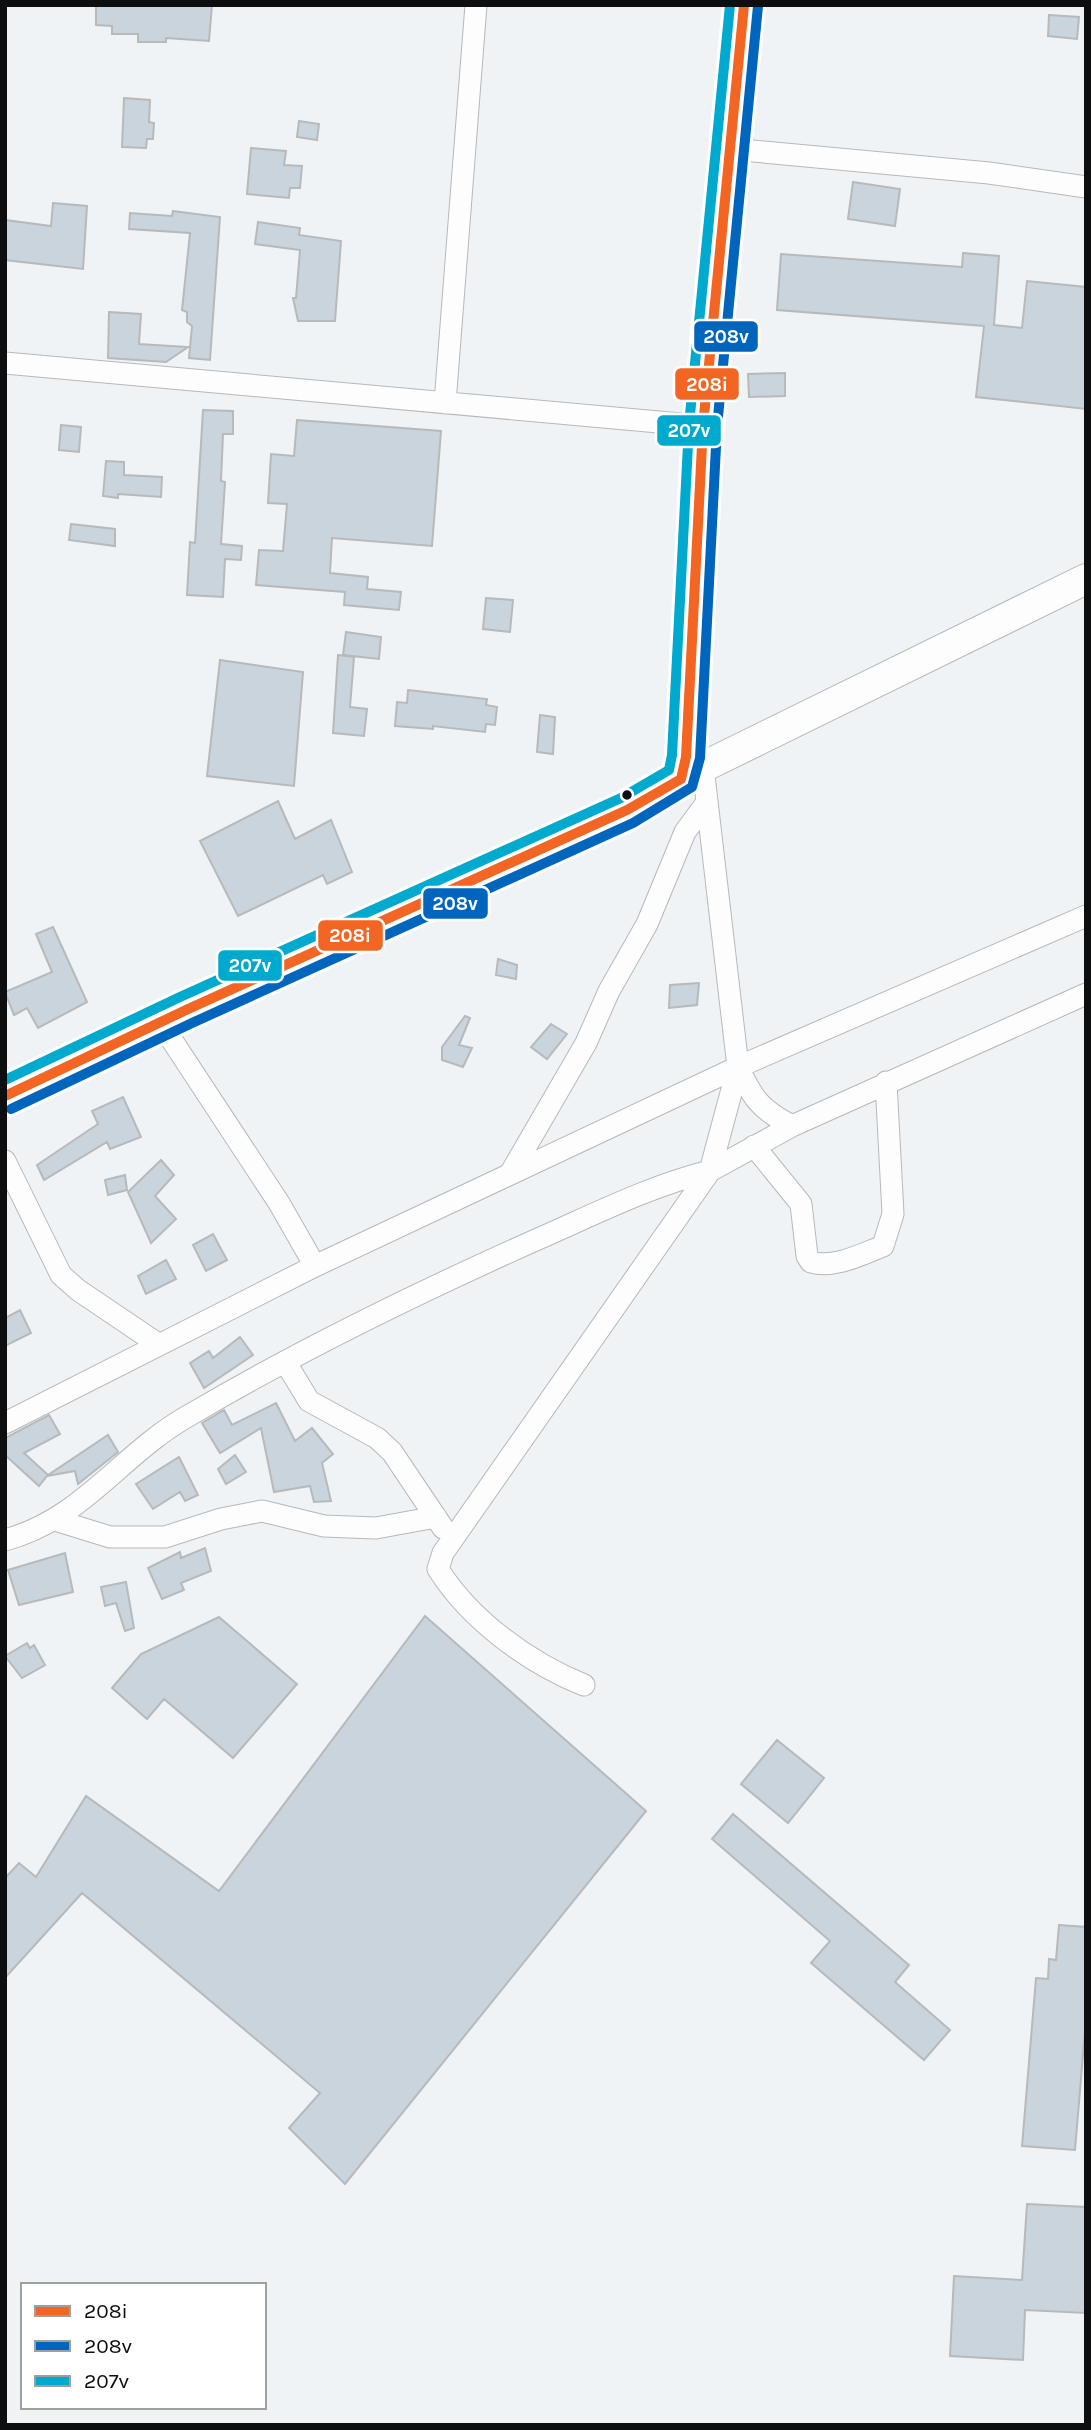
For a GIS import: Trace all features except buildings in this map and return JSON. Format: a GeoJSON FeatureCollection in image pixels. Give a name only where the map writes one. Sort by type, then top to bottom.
{"type":"FeatureCollection","features":[{"type":"Feature","properties":{"kind":"main road"},"geometry":{"type":"LineString","coordinates":[[692,773],[687,757],[703,426],[744,5]]}},
{"type":"Feature","properties":{"kind":"main road"},"geometry":{"type":"LineString","coordinates":[[5,1096],[160,1022],[627,810],[692,773],[1086,579]]}},
{"type":"Feature","properties":{"kind":"street"},"geometry":{"type":"LineString","coordinates":[[445,403],[476,5]]}},
{"type":"Feature","properties":{"kind":"street"},"geometry":{"type":"LineString","coordinates":[[731,149],[989,173],[1086,187]]}},
{"type":"Feature","properties":{"kind":"street"},"geometry":{"type":"LineString","coordinates":[[5,363],[703,426]]}},
{"type":"Feature","properties":{"kind":"street"},"geometry":{"type":"LineString","coordinates":[[692,773],[707,802],[738,1067],[754,1100],[770,1114],[792,1126]]}},
{"type":"Feature","properties":{"kind":"street"},"geometry":{"type":"LineString","coordinates":[[510,1174],[586,1043],[609,991],[648,924],[685,832],[707,802]]}},
{"type":"Feature","properties":{"kind":"street"},"geometry":{"type":"LineString","coordinates":[[5,1423],[315,1266],[738,1067],[1086,916]]}},
{"type":"Feature","properties":{"kind":"street"},"geometry":{"type":"LineString","coordinates":[[1064,926],[1086,934]]}},
{"type":"Feature","properties":{"kind":"street"},"geometry":{"type":"LineString","coordinates":[[5,1539],[34,1532],[55,1520],[94,1492],[185,1417],[286,1363],[487,1262],[666,1182],[710,1171],[792,1126],[1086,994]]}},
{"type":"Feature","properties":{"kind":"street"},"geometry":{"type":"LineString","coordinates":[[160,1022],[279,1203],[315,1266]]}},
{"type":"Feature","properties":{"kind":"street"},"geometry":{"type":"LineString","coordinates":[[584,1685],[557,1674],[471,1611],[438,1569],[452,1542],[710,1171],[738,1067]]}},
{"type":"Feature","properties":{"kind":"street"},"geometry":{"type":"LineString","coordinates":[[754,1146],[801,1204],[807,1256],[811,1262],[820,1265],[837,1262],[883,1246],[894,1213],[886,1082]]}},
{"type":"Feature","properties":{"kind":"street"},"geometry":{"type":"LineString","coordinates":[[5,1161],[61,1275],[78,1290],[158,1344]]}},
{"type":"Feature","properties":{"kind":"street"},"geometry":{"type":"LineString","coordinates":[[286,1363],[309,1401],[377,1438],[393,1452],[452,1542]]}},
{"type":"Feature","properties":{"kind":"street"},"geometry":{"type":"LineString","coordinates":[[55,1520],[110,1537],[165,1537],[221,1519],[262,1511],[324,1526],[376,1528],[436,1517]]}},
{"type":"Feature","properties":{"kind":"transit line","name":"207v"},"geometry":{"type":"LineString","coordinates":[[5,1080],[180,997],[621,798],[669,770],[672,755],[689,425],[730,5]]}},
{"type":"Feature","properties":{"kind":"transit line","name":"208i"},"geometry":{"type":"LineString","coordinates":[[5,1096],[186,1010],[627,810],[681,779],[686,757],[703,426],[744,5]]}},
{"type":"Feature","properties":{"kind":"transit line","name":"208v"},"geometry":{"type":"LineString","coordinates":[[11,1109],[192,1023],[633,823],[692,787],[700,758],[717,427],[758,6]]}}]}
